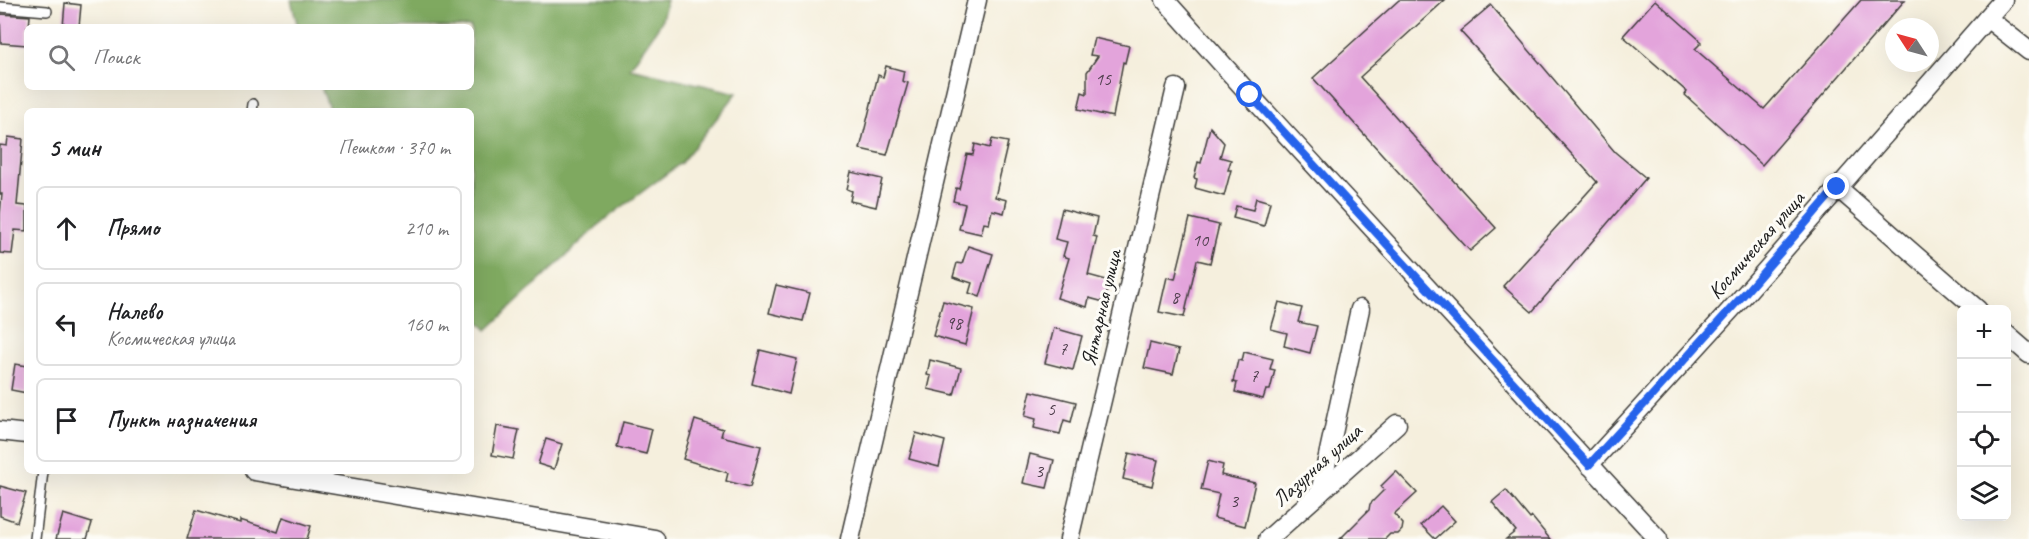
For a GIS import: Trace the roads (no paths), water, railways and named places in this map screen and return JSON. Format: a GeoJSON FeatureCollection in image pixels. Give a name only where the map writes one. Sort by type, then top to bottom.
{"type":"FeatureCollection","features":[{"type":"Feature","properties":{"kind":"street"},"geometry":{"type":"LineString","coordinates":[[850,539],[977,0]]}},
{"type":"Feature","properties":{"kind":"street"},"geometry":{"type":"LineString","coordinates":[[1166,0],[1250,95],[1658,539]]}},
{"type":"Feature","properties":{"kind":"street","name":"Космическая улица"},"geometry":{"type":"LineString","coordinates":[[1589,465],[1746,292],[2003,0]]}},
{"type":"Feature","properties":{"kind":"street"},"geometry":{"type":"LineString","coordinates":[[1987,18],[2029,51]]}},
{"type":"Feature","properties":{"kind":"street","name":"Янтарная улица"},"geometry":{"type":"LineString","coordinates":[[1070,539],[1176,88]]}},
{"type":"Feature","properties":{"kind":"street"},"geometry":{"type":"LineString","coordinates":[[1837,187],[1973,305]]}},
{"type":"Feature","properties":{"kind":"street"},"geometry":{"type":"LineString","coordinates":[[1320,492],[1360,309]]}},
{"type":"Feature","properties":{"kind":"street"},"geometry":{"type":"LineString","coordinates":[[2011,338],[2029,354]]}},
{"type":"Feature","properties":{"kind":"street","name":"Лазурная улица"},"geometry":{"type":"LineString","coordinates":[[1268,539],[1397,424]]}},
{"type":"Feature","properties":{"kind":"street"},"geometry":{"type":"LineString","coordinates":[[0,431],[24,434]]}},
{"type":"Feature","properties":{"kind":"street"},"geometry":{"type":"LineString","coordinates":[[272,474],[655,539]]}},
{"type":"Feature","properties":{"kind":"lane"},"geometry":{"type":"LineString","coordinates":[[0,7],[47,11]]}},
{"type":"Feature","properties":{"kind":"lane"},"geometry":{"type":"LineString","coordinates":[[35,539],[43,474]]}}]}
